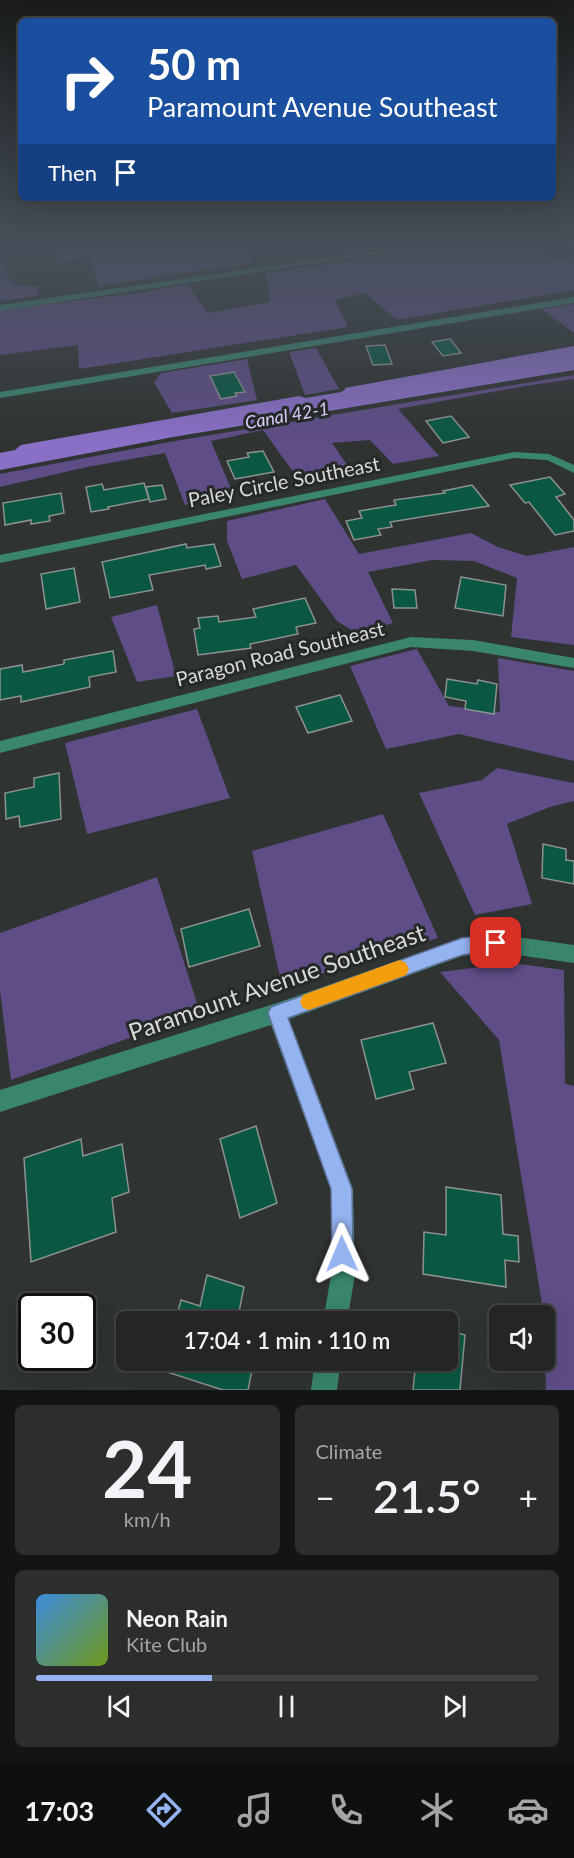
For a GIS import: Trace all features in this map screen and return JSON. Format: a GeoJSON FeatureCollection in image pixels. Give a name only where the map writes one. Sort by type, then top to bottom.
{"type":"FeatureCollection","features":[{"type":"Feature","properties":{"kind":"street"},"geometry":{"type":"LineString","coordinates":[[0,395],[508,311]]}},
{"type":"Feature","properties":{"kind":"street","name":"Paley Circle Southeast"},"geometry":{"type":"LineString","coordinates":[[0,559],[514,455],[549,458],[574,470]]}},
{"type":"Feature","properties":{"kind":"street","name":"Paragon Road Southeast"},"geometry":{"type":"LineString","coordinates":[[0,747],[411,642],[470,645],[574,663]]}},
{"type":"Feature","properties":{"kind":"street","name":"Paramount Avenue Southeast"},"geometry":{"type":"LineString","coordinates":[[0,1101],[277,1013],[462,947],[496,943],[574,954]]}},
{"type":"Feature","properties":{"kind":"street"},"geometry":{"type":"LineString","coordinates":[[277,1013],[342,1189],[342,1275],[337,1311]]}},
{"type":"Feature","properties":{"kind":"street"},"geometry":{"type":"LineString","coordinates":[[324,1390],[327,1371]]}},
{"type":"Feature","properties":{"kind":"shaded area"},"geometry":{"type":"Polygon","coordinates":[[[0,311],[206,311],[208,313],[220,311],[340,311],[348,327],[79,369],[78,345],[0,355],[0,311]]]}},
{"type":"Feature","properties":{"kind":"shaded area"},"geometry":{"type":"Polygon","coordinates":[[[386,311],[451,311],[397,320],[386,311]]]}},
{"type":"Feature","properties":{"kind":"shaded area"},"geometry":{"type":"Polygon","coordinates":[[[544,311],[574,311],[574,333],[544,311]]]}},
{"type":"Feature","properties":{"kind":"shaded area"},"geometry":{"type":"Polygon","coordinates":[[[316,348],[339,389],[305,395],[289,352],[316,348]]]}},
{"type":"Feature","properties":{"kind":"shaded area"},"geometry":{"type":"Polygon","coordinates":[[[247,359],[257,400],[172,413],[154,382],[161,373],[247,359]]]}},
{"type":"Feature","properties":{"kind":"shaded area"},"geometry":{"type":"Polygon","coordinates":[[[574,375],[574,379],[398,409],[439,456],[393,464],[370,440],[332,443],[352,472],[296,476],[263,430],[211,441],[234,496],[185,505],[165,453],[87,467],[0,487],[0,474],[175,441],[574,375]]]}},
{"type":"Feature","properties":{"kind":"shaded area"},"geometry":{"type":"Polygon","coordinates":[[[325,499],[359,554],[471,533],[498,547],[527,556],[574,547],[574,645],[511,637],[517,578],[474,561],[432,560],[368,572],[393,623],[358,634],[337,621],[296,565],[242,579],[227,541],[227,521],[325,499]]]}},
{"type":"Feature","properties":{"kind":"shaded area"},"geometry":{"type":"Polygon","coordinates":[[[157,605],[176,676],[137,682],[111,617],[157,605]]]}},
{"type":"Feature","properties":{"kind":"shaded area"},"geometry":{"type":"Polygon","coordinates":[[[417,649],[449,706],[500,712],[498,658],[574,671],[574,761],[459,734],[386,749],[350,666],[417,649]]]}},
{"type":"Feature","properties":{"kind":"shaded area"},"geometry":{"type":"Polygon","coordinates":[[[197,709],[230,798],[87,834],[65,743],[197,709]]]}},
{"type":"Feature","properties":{"kind":"shaded area"},"geometry":{"type":"Polygon","coordinates":[[[497,768],[574,783],[574,801],[550,807],[507,824],[532,904],[475,915],[419,793],[482,780],[497,768]]]}},
{"type":"Feature","properties":{"kind":"shaded area"},"geometry":{"type":"Polygon","coordinates":[[[383,814],[438,938],[282,986],[252,851],[383,814]]]}},
{"type":"Feature","properties":{"kind":"shaded area"},"geometry":{"type":"Polygon","coordinates":[[[157,877],[200,1013],[11,1080],[0,991],[0,933],[157,877]]]}},
{"type":"Feature","properties":{"kind":"shaded area"},"geometry":{"type":"Polygon","coordinates":[[[512,963],[564,970],[565,1084],[574,1086],[574,1390],[546,1390],[545,1371],[555,1371],[555,1305],[542,1305],[499,1040],[440,972],[512,963]]]}},
{"type":"Feature","properties":{"kind":"water","name":"Canal 42-1"},"geometry":{"type":"Polygon","coordinates":[[[574,346],[574,370],[173,437],[0,470],[0,453],[15,450],[21,445],[299,396],[306,398],[341,392],[345,388],[574,346]]]}},
{"type":"Feature","properties":{"kind":"building"},"geometry":{"type":"Polygon","coordinates":[[[450,339],[461,353],[443,356],[432,342],[450,339]]]}},
{"type":"Feature","properties":{"kind":"building"},"geometry":{"type":"Polygon","coordinates":[[[385,345],[392,364],[373,365],[366,346],[385,345]]]}},
{"type":"Feature","properties":{"kind":"building"},"geometry":{"type":"Polygon","coordinates":[[[234,372],[245,392],[235,393],[237,396],[221,399],[210,376],[234,372]]]}},
{"type":"Feature","properties":{"kind":"building"},"geometry":{"type":"Polygon","coordinates":[[[451,416],[469,437],[443,443],[426,421],[451,416]]]}},
{"type":"Feature","properties":{"kind":"building"},"geometry":{"type":"Polygon","coordinates":[[[263,451],[274,472],[235,479],[227,461],[249,457],[247,453],[263,451]]]}},
{"type":"Feature","properties":{"kind":"building"},"geometry":{"type":"Polygon","coordinates":[[[550,477],[565,494],[556,497],[574,520],[574,531],[555,535],[529,502],[525,503],[510,485],[550,477]]]}},
{"type":"Feature","properties":{"kind":"building"},"geometry":{"type":"Polygon","coordinates":[[[144,483],[149,499],[91,512],[86,487],[102,484],[104,490],[144,483]]]}},
{"type":"Feature","properties":{"kind":"building"},"geometry":{"type":"Polygon","coordinates":[[[162,485],[166,499],[150,502],[146,487],[162,485]]]}},
{"type":"Feature","properties":{"kind":"building"},"geometry":{"type":"Polygon","coordinates":[[[472,485],[489,506],[390,522],[392,527],[378,529],[381,535],[354,540],[346,521],[362,518],[359,511],[396,505],[394,500],[445,493],[443,491],[472,485]]]}},
{"type":"Feature","properties":{"kind":"building"},"geometry":{"type":"Polygon","coordinates":[[[61,493],[64,513],[49,516],[50,521],[31,524],[31,520],[5,525],[3,503],[61,493]]]}},
{"type":"Feature","properties":{"kind":"building"},"geometry":{"type":"Polygon","coordinates":[[[186,544],[187,548],[214,544],[221,566],[206,569],[205,565],[149,575],[153,590],[110,598],[102,562],[186,544]]]}},
{"type":"Feature","properties":{"kind":"building"},"geometry":{"type":"Polygon","coordinates":[[[74,568],[80,602],[46,609],[41,574],[74,568]]]}},
{"type":"Feature","properties":{"kind":"building"},"geometry":{"type":"Polygon","coordinates":[[[461,577],[506,585],[503,616],[455,608],[461,577]]]}},
{"type":"Feature","properties":{"kind":"building"},"geometry":{"type":"Polygon","coordinates":[[[392,589],[415,590],[417,608],[394,608],[392,589]]]}},
{"type":"Feature","properties":{"kind":"building"},"geometry":{"type":"Polygon","coordinates":[[[305,598],[316,623],[296,627],[298,634],[250,644],[251,648],[198,655],[194,629],[200,628],[198,618],[218,616],[219,622],[256,617],[253,609],[305,598]]]}},
{"type":"Feature","properties":{"kind":"building"},"geometry":{"type":"Polygon","coordinates":[[[113,651],[116,672],[89,677],[90,687],[21,702],[21,696],[0,700],[0,669],[22,665],[23,672],[64,664],[64,660],[113,651]]]}},
{"type":"Feature","properties":{"kind":"building"},"geometry":{"type":"Polygon","coordinates":[[[447,679],[477,684],[478,680],[497,684],[494,714],[465,709],[466,701],[445,697],[447,679]]]}},
{"type":"Feature","properties":{"kind":"building"},"geometry":{"type":"Polygon","coordinates":[[[340,695],[352,721],[308,733],[296,707],[340,695]]]}},
{"type":"Feature","properties":{"kind":"building"},"geometry":{"type":"Polygon","coordinates":[[[59,773],[61,819],[20,827],[19,816],[6,819],[5,793],[34,787],[34,778],[59,773]]]}},
{"type":"Feature","properties":{"kind":"building"},"geometry":{"type":"Polygon","coordinates":[[[543,844],[566,849],[566,860],[574,861],[574,884],[542,878],[543,844]]]}},
{"type":"Feature","properties":{"kind":"building"},"geometry":{"type":"Polygon","coordinates":[[[249,909],[260,946],[189,967],[181,929],[249,909]]]}},
{"type":"Feature","properties":{"kind":"building"},"geometry":{"type":"Polygon","coordinates":[[[433,1023],[446,1063],[409,1072],[414,1089],[376,1099],[361,1040],[433,1023]]]}},
{"type":"Feature","properties":{"kind":"building"},"geometry":{"type":"Polygon","coordinates":[[[256,1126],[277,1203],[240,1218],[220,1139],[256,1126]]]}},
{"type":"Feature","properties":{"kind":"building"},"geometry":{"type":"Polygon","coordinates":[[[81,1139],[83,1156],[122,1144],[129,1192],[112,1198],[116,1232],[31,1262],[24,1158],[81,1139]]]}},
{"type":"Feature","properties":{"kind":"building"},"geometry":{"type":"Polygon","coordinates":[[[446,1187],[501,1195],[503,1234],[518,1236],[519,1262],[505,1260],[506,1287],[423,1274],[424,1232],[446,1235],[446,1187]]]}},
{"type":"Feature","properties":{"kind":"building"},"geometry":{"type":"Polygon","coordinates":[[[207,1275],[244,1287],[239,1311],[178,1311],[181,1300],[200,1306],[207,1275]]]}},
{"type":"Feature","properties":{"kind":"building"},"geometry":{"type":"Polygon","coordinates":[[[458,1333],[465,1335],[460,1390],[413,1390],[415,1371],[458,1371],[458,1333]]]}},
{"type":"Feature","properties":{"kind":"building"},"geometry":{"type":"Polygon","coordinates":[[[164,1371],[252,1371],[248,1390],[223,1390],[164,1371]]]}},
{"type":"Feature","properties":{"kind":"slow traffic"},"geometry":{"type":"LineString","coordinates":[[309,1002],[400,969]]}},
{"type":"Feature","properties":{"kind":"route"},"geometry":{"type":"LineString","coordinates":[[342,1254],[342,1189],[277,1013],[462,947],[496,943]]}}]}
